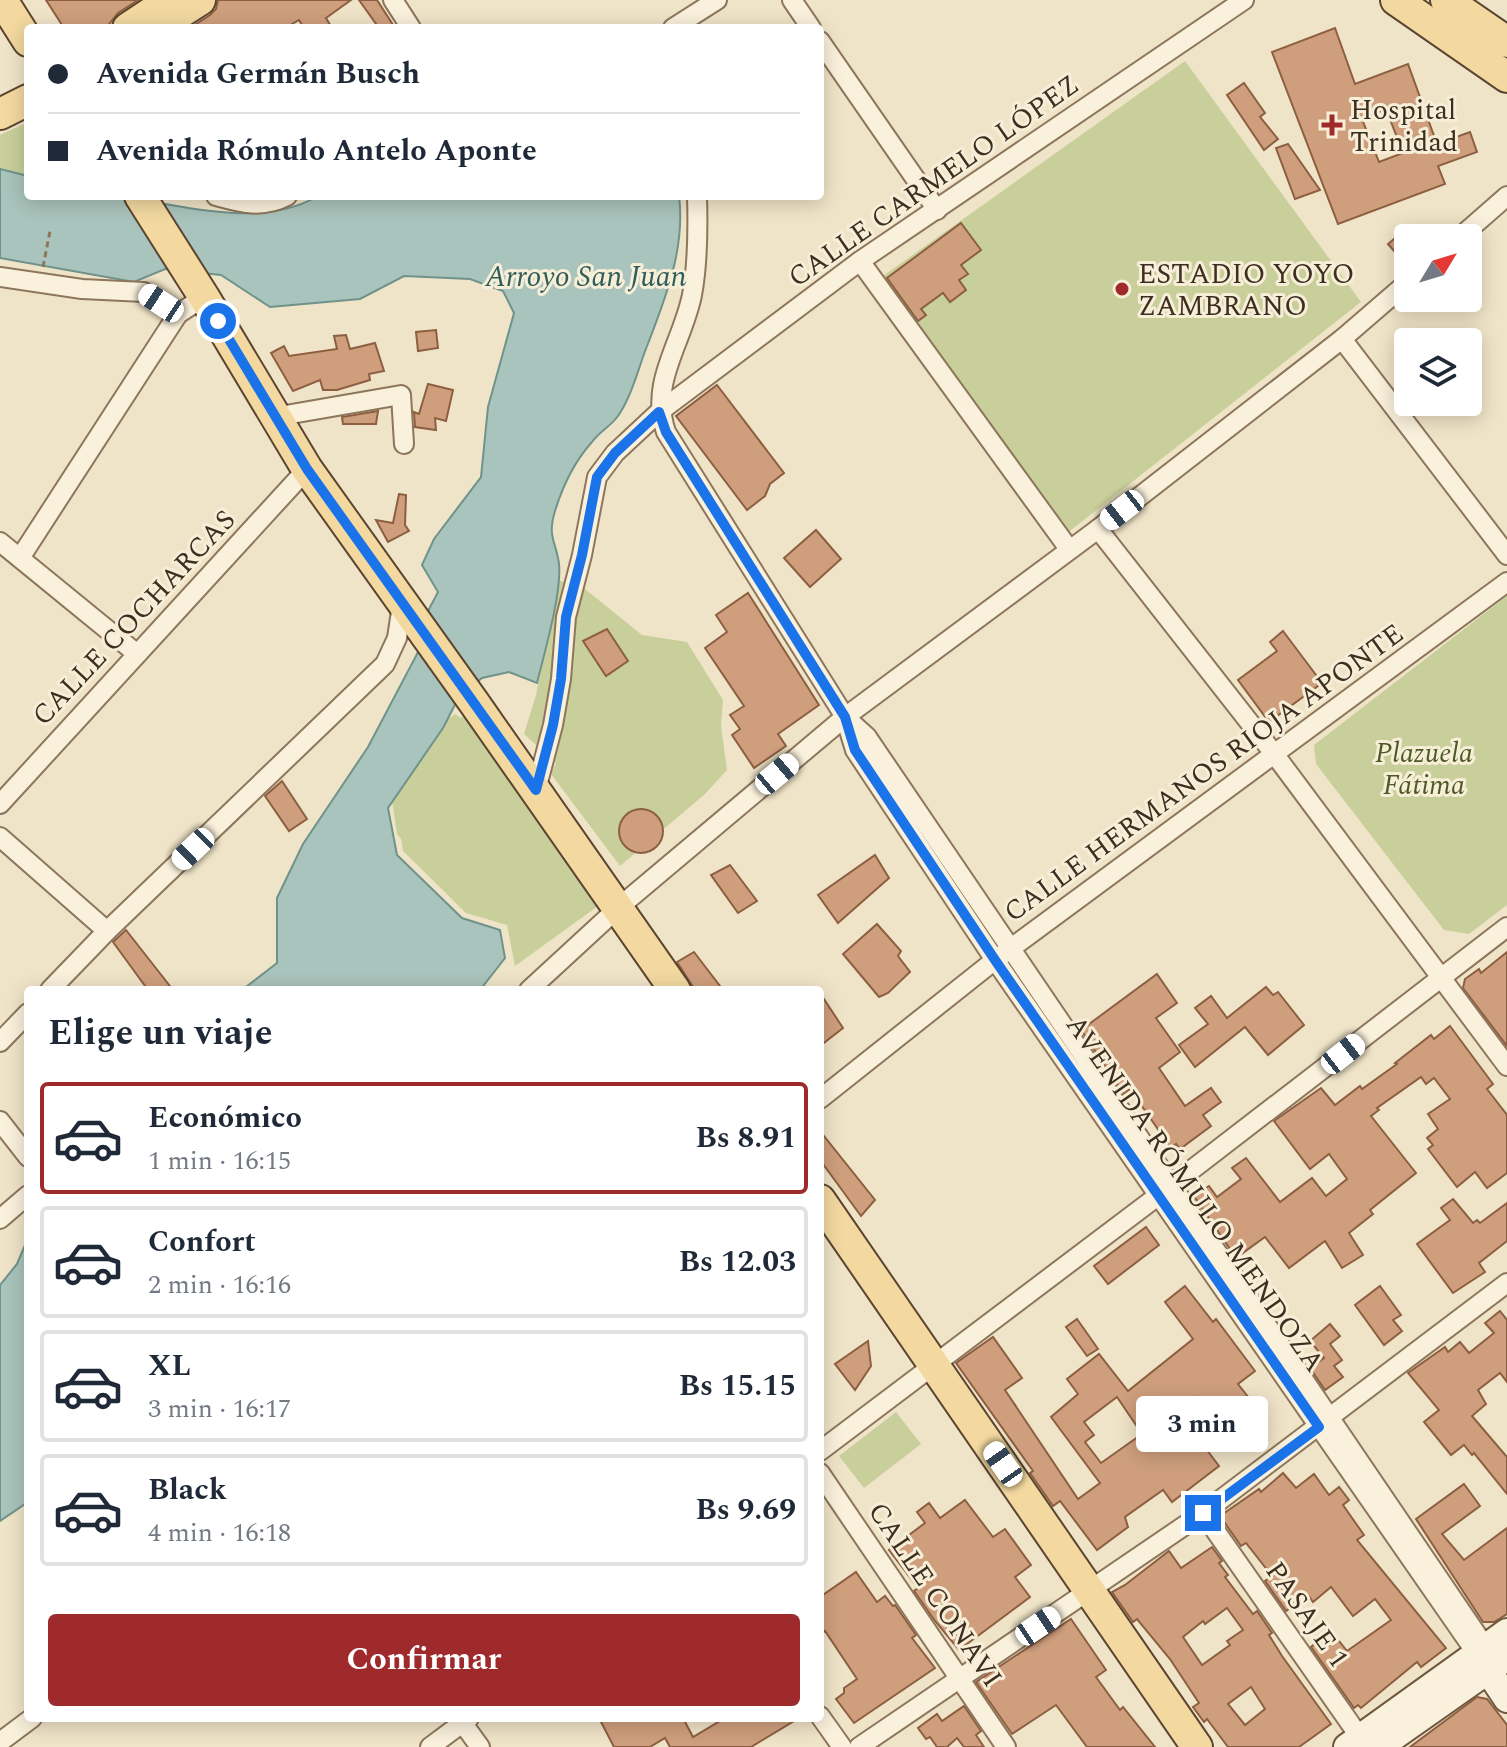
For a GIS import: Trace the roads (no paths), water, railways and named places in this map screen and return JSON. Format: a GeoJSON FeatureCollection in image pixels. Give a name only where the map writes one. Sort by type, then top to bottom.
{"type":"FeatureCollection","features":[{"type":"Feature","properties":{"kind":"main road"},"geometry":{"type":"LineString","coordinates":[[2,0],[24,35]]}},
{"type":"Feature","properties":{"kind":"main road"},"geometry":{"type":"LineString","coordinates":[[24,0],[39,24]]}},
{"type":"Feature","properties":{"kind":"main road"},"geometry":{"type":"LineString","coordinates":[[134,24],[171,0]]}},
{"type":"Feature","properties":{"kind":"main road"},"geometry":{"type":"LineString","coordinates":[[162,24],[200,0]]}},
{"type":"Feature","properties":{"kind":"main road"},"geometry":{"type":"LineString","coordinates":[[1396,0],[1507,77]]}},
{"type":"Feature","properties":{"kind":"main road"},"geometry":{"type":"LineString","coordinates":[[1446,0],[1507,42]]}},
{"type":"Feature","properties":{"kind":"main road"},"geometry":{"type":"LineString","coordinates":[[0,114],[24,102]]}},
{"type":"Feature","properties":{"kind":"main road"},"geometry":{"type":"LineString","coordinates":[[143,200],[307,469],[672,986]]}},
{"type":"Feature","properties":{"kind":"main road"},"geometry":{"type":"LineString","coordinates":[[824,1206],[1197,1747]]}},
{"type":"Feature","properties":{"kind":"main road"},"geometry":{"type":"LineString","coordinates":[[1363,1745],[1496,1658]]}},
{"type":"Feature","properties":{"kind":"main road","name":"AVENIDA RÓMULO MENDOZA"},"geometry":{"type":"LineString","coordinates":[[1496,1658],[1507,1699]]}},
{"type":"Feature","properties":{"kind":"street"},"geometry":{"type":"LineString","coordinates":[[393,0],[408,24]]}},
{"type":"Feature","properties":{"kind":"street"},"geometry":{"type":"LineString","coordinates":[[679,24],[717,0]]}},
{"type":"Feature","properties":{"kind":"street"},"geometry":{"type":"LineString","coordinates":[[792,0],[808,24]]}},
{"type":"Feature","properties":{"kind":"street","name":"CALLE CARMELO LÓPEZ"},"geometry":{"type":"LineString","coordinates":[[536,790],[553,725],[561,679],[566,617],[597,477],[615,453],[659,412],[860,261],[1244,0]]}},
{"type":"Feature","properties":{"kind":"street"},"geometry":{"type":"LineString","coordinates":[[824,47],[937,210]]}},
{"type":"Feature","properties":{"kind":"street"},"geometry":{"type":"LineString","coordinates":[[1475,224],[1507,196]]}},
{"type":"Feature","properties":{"kind":"street"},"geometry":{"type":"LineString","coordinates":[[235,200],[258,205],[278,200]]}},
{"type":"Feature","properties":{"kind":"street"},"geometry":{"type":"LineString","coordinates":[[659,412],[664,372],[679,339],[692,296],[698,237],[697,200]]}},
{"type":"Feature","properties":{"kind":"street"},"geometry":{"type":"LineString","coordinates":[[860,261],[1069,549]]}},
{"type":"Feature","properties":{"kind":"street"},"geometry":{"type":"LineString","coordinates":[[0,277],[82,289],[144,292],[178,314]]}},
{"type":"Feature","properties":{"kind":"street"},"geometry":{"type":"LineString","coordinates":[[20,558],[178,314],[201,292]]}},
{"type":"Feature","properties":{"kind":"street"},"geometry":{"type":"LineString","coordinates":[[533,986],[618,908],[845,717],[1098,529],[1342,339],[1394,294]]}},
{"type":"Feature","properties":{"kind":"street"},"geometry":{"type":"LineString","coordinates":[[1342,339],[1507,555]]}},
{"type":"Feature","properties":{"kind":"street"},"geometry":{"type":"LineString","coordinates":[[274,417],[401,395],[404,444]]}},
{"type":"Feature","properties":{"kind":"street","name":"AVENIDA RÓMULO MENDOZA"},"geometry":{"type":"LineString","coordinates":[[659,412],[666,432],[845,717],[855,750],[995,960],[1166,1190]]}},
{"type":"Feature","properties":{"kind":"street","name":"CALLE COCHARCAS"},"geometry":{"type":"LineString","coordinates":[[0,804],[307,469]]}},
{"type":"Feature","properties":{"kind":"street"},"geometry":{"type":"LineString","coordinates":[[1098,529],[1275,755],[1507,1066]]}},
{"type":"Feature","properties":{"kind":"street"},"geometry":{"type":"LineString","coordinates":[[0,542],[136,653]]}},
{"type":"Feature","properties":{"kind":"street","name":"CALLE HERMANOS RIOJA APONTE"},"geometry":{"type":"LineString","coordinates":[[824,1096],[995,960],[1507,582]]}},
{"type":"Feature","properties":{"kind":"street"},"geometry":{"type":"LineString","coordinates":[[54,986],[385,664],[397,638],[404,608]]}},
{"type":"Feature","properties":{"kind":"street","name":"AVENIDA RÓMULO MENDOZA"},"geometry":{"type":"LineString","coordinates":[[845,717],[867,737],[1011,948],[1166,1190],[1325,1422],[1496,1658]]}},
{"type":"Feature","properties":{"kind":"street"},"geometry":{"type":"LineString","coordinates":[[0,837],[107,931]]}},
{"type":"Feature","properties":{"kind":"street"},"geometry":{"type":"LineString","coordinates":[[824,1448],[1507,927]]}},
{"type":"Feature","properties":{"kind":"street"},"geometry":{"type":"LineString","coordinates":[[0,1042],[24,1017]]}},
{"type":"Feature","properties":{"kind":"street"},"geometry":{"type":"LineString","coordinates":[[0,1121],[24,1152]]}},
{"type":"Feature","properties":{"kind":"street"},"geometry":{"type":"LineString","coordinates":[[0,1219],[24,1198]]}},
{"type":"Feature","properties":{"kind":"street"},"geometry":{"type":"LineString","coordinates":[[859,1747],[1203,1513],[1507,1283]]}},
{"type":"Feature","properties":{"kind":"street","name":"CALLE CONAVI"},"geometry":{"type":"LineString","coordinates":[[824,1479],[1006,1747]]}},
{"type":"Feature","properties":{"kind":"street","name":"PASAJE 1"},"geometry":{"type":"LineString","coordinates":[[1203,1513],[1363,1745]]}},
{"type":"Feature","properties":{"kind":"street"},"geometry":{"type":"LineString","coordinates":[[0,1742],[27,1722]]}},
{"type":"Feature","properties":{"kind":"street"},"geometry":{"type":"LineString","coordinates":[[430,1747],[461,1722]]}},
{"type":"Feature","properties":{"kind":"street"},"geometry":{"type":"LineString","coordinates":[[464,1722],[480,1747]]}},
{"type":"Feature","properties":{"kind":"street"},"geometry":{"type":"LineString","coordinates":[[824,1722],[842,1747]]}},
{"type":"Feature","properties":{"kind":"water","name":"Arroyo San Juan"},"geometry":{"type":"Polygon","coordinates":[[[0,169],[24,175],[24,200],[140,200],[218,212],[270,212],[309,200],[679,200],[676,257],[633,386],[618,416],[595,438],[574,466],[555,511],[552,533],[559,564],[558,591],[537,683],[509,672],[482,678],[459,697],[443,728],[388,808],[397,855],[462,918],[500,930],[505,958],[483,986],[247,986],[277,963],[277,898],[303,844],[368,747],[426,637],[429,609],[438,592],[422,565],[434,539],[481,477],[488,407],[514,313],[503,291],[470,279],[404,276],[360,299],[270,307],[221,275],[165,269],[134,282],[0,258],[0,169]]]}},
{"type":"Feature","properties":{"kind":"water"},"geometry":{"type":"Polygon","coordinates":[[[24,1247],[24,1505],[0,1521],[0,1285],[17,1264],[24,1247]]]}},
{"type":"Feature","properties":{"kind":"place","name":"Hospital Trinidad"},"geometry":{"type":"Point","coordinates":[1332,125]}},
{"type":"Feature","properties":{"kind":"place","name":"ESTADIO YOYO ZAMBRANO"},"geometry":{"type":"Point","coordinates":[1122,289]}},
{"type":"Feature","properties":{"kind":"park label","name":"Plazuela Fátima"},"geometry":{"type":"Point","coordinates":[1424,768]}}]}
